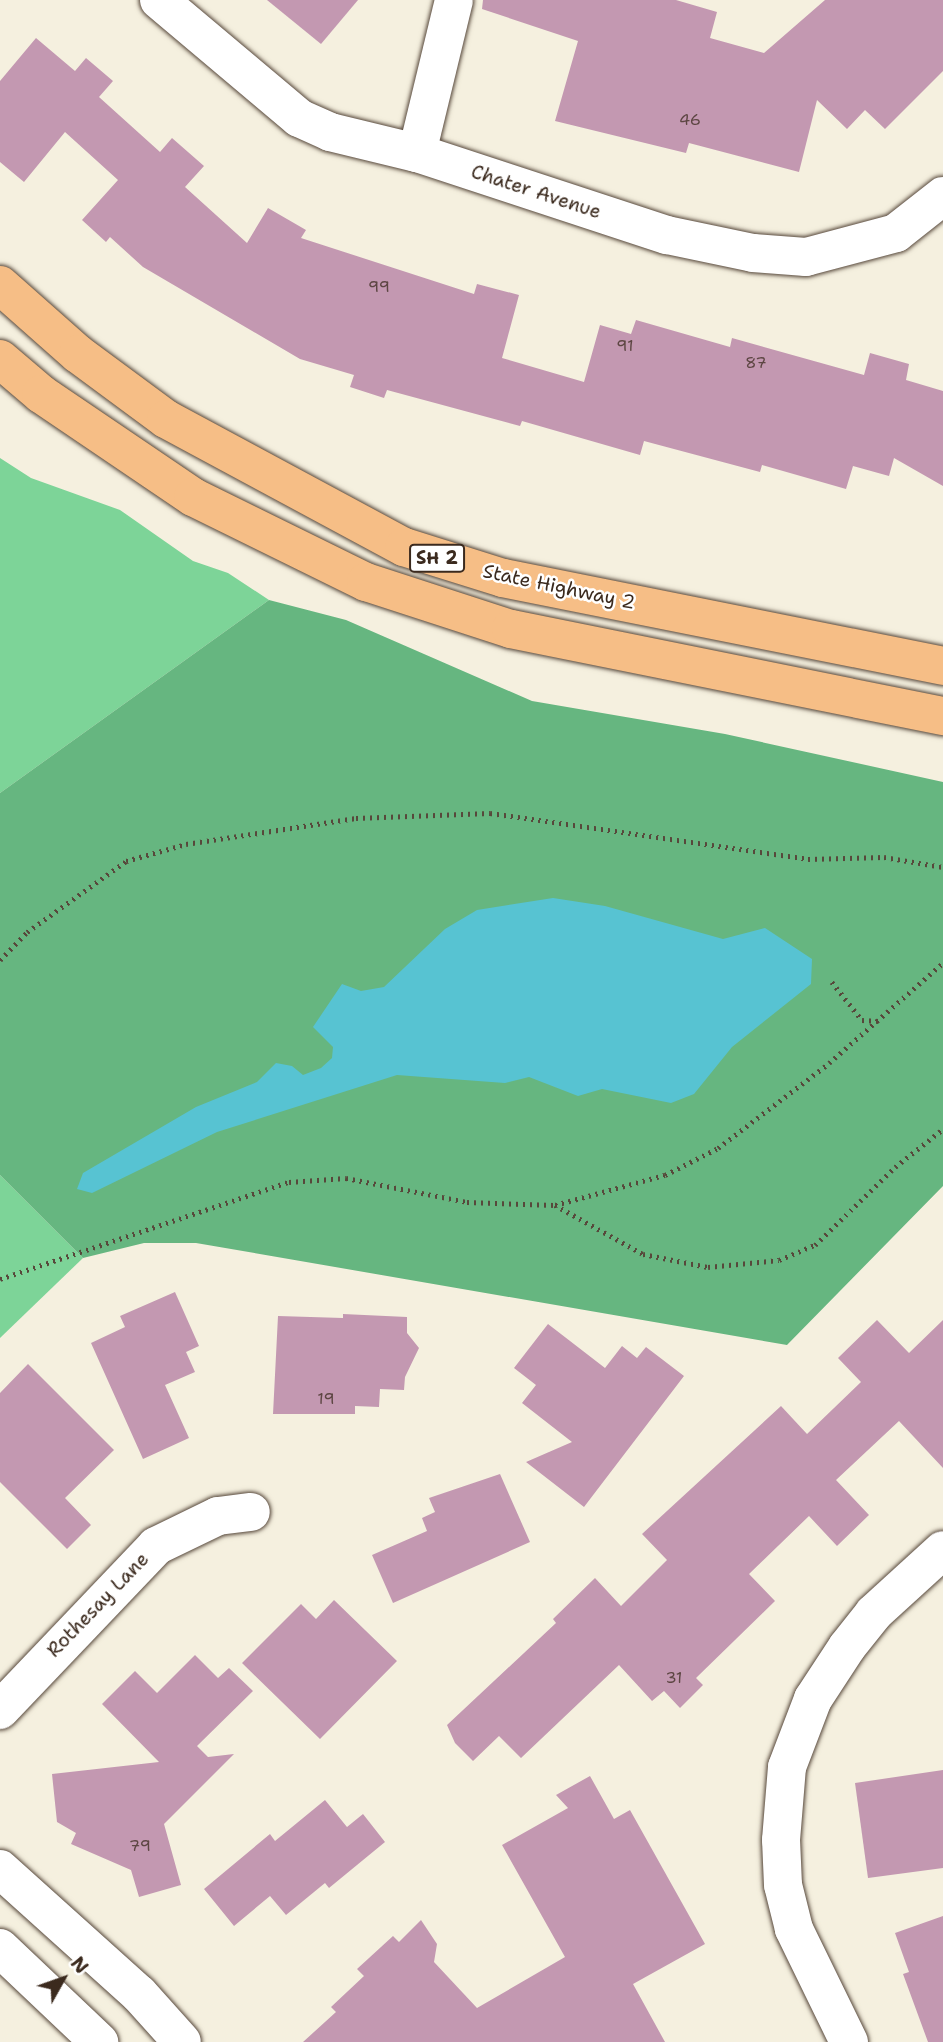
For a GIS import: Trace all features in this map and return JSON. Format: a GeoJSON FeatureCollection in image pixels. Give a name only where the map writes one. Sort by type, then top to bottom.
{"type":"FeatureCollection","features":[{"type":"Feature","properties":{"kind":"highway","name":"State Highway 2"},"geometry":{"type":"LineString","coordinates":[[0,285],[78,354],[166,419],[404,547],[503,578],[943,666]]}},
{"type":"Feature","properties":{"kind":"highway","name":"SH 2"},"geometry":{"type":"LineString","coordinates":[[0,359],[41,394],[193,497],[366,582],[511,629],[943,716]]}},
{"type":"Feature","properties":{"kind":"street","name":"Chater Avenue"},"geometry":{"type":"LineString","coordinates":[[159,0],[299,118],[330,132],[417,153],[667,235],[753,253],[806,257],[896,233],[943,196]]}},
{"type":"Feature","properties":{"kind":"street"},"geometry":{"type":"LineString","coordinates":[[417,153],[454,0]]}},
{"type":"Feature","properties":{"kind":"street","name":"Rothesay Lane"},"geometry":{"type":"LineString","coordinates":[[0,1710],[147,1553],[218,1516],[251,1511]]}},
{"type":"Feature","properties":{"kind":"street"},"geometry":{"type":"LineString","coordinates":[[849,2042],[794,1929],[783,1885],[780,1840],[788,1767],[813,1699],[847,1647],[904,1583],[943,1550]]}},
{"type":"Feature","properties":{"kind":"street"},"geometry":{"type":"LineString","coordinates":[[0,1869],[130,1985],[183,2042]]}},
{"type":"Feature","properties":{"kind":"street"},"geometry":{"type":"LineString","coordinates":[[0,1948],[99,2042]]}},
{"type":"Feature","properties":{"kind":"path"},"geometry":{"type":"LineString","coordinates":[[0,960],[27,932],[126,861],[186,844],[356,818],[490,813],[808,859],[884,858],[943,867]]}},
{"type":"Feature","properties":{"kind":"path"},"geometry":{"type":"LineString","coordinates":[[0,1279],[289,1182],[346,1178],[467,1202],[555,1205],[665,1175],[718,1148],[880,1021],[943,963]]}},
{"type":"Feature","properties":{"kind":"path"},"geometry":{"type":"LineString","coordinates":[[832,982],[862,1020],[880,1021]]}},
{"type":"Feature","properties":{"kind":"path"},"geometry":{"type":"LineString","coordinates":[[555,1205],[643,1254],[708,1267],[779,1260],[815,1245],[895,1167],[943,1129]]}},
{"type":"Feature","properties":{"kind":"green space"},"geometry":{"type":"Polygon","coordinates":[[[0,458],[31,478],[120,510],[193,561],[228,573],[269,600],[0,793],[0,458]]]}},
{"type":"Feature","properties":{"kind":"green space"},"geometry":{"type":"Polygon","coordinates":[[[269,600],[346,620],[532,701],[725,734],[943,782],[943,1186],[787,1345],[196,1243],[144,1243],[83,1258],[0,1175],[0,793],[269,600]]]}},
{"type":"Feature","properties":{"kind":"green space"},"geometry":{"type":"Polygon","coordinates":[[[0,1175],[83,1258],[0,1338],[0,1175]]]}},
{"type":"Feature","properties":{"kind":"water"},"geometry":{"type":"Polygon","coordinates":[[[553,898],[605,906],[723,939],[765,928],[812,959],[811,984],[732,1047],[694,1094],[671,1103],[602,1089],[578,1096],[529,1077],[505,1083],[397,1075],[217,1132],[92,1193],[77,1189],[83,1173],[196,1107],[257,1082],[276,1063],[292,1066],[303,1075],[321,1068],[332,1058],[333,1047],[313,1027],[342,984],[361,991],[384,987],[445,929],[477,910],[553,898]]]}},
{"type":"Feature","properties":{"kind":"building"},"geometry":{"type":"Polygon","coordinates":[[[267,0],[358,0],[321,44],[267,0]]]}},
{"type":"Feature","properties":{"kind":"building"},"geometry":{"type":"Polygon","coordinates":[[[483,0],[676,0],[717,12],[710,38],[764,53],[825,0],[943,0],[943,71],[885,129],[865,110],[847,129],[817,100],[799,172],[689,143],[686,153],[555,121],[578,41],[482,9],[483,0]]]}},
{"type":"Feature","properties":{"kind":"building"},"geometry":{"type":"Polygon","coordinates":[[[36,38],[75,71],[86,58],[113,81],[99,97],[160,152],[172,138],[204,166],[185,187],[247,243],[268,208],[306,230],[301,238],[474,294],[477,284],[519,295],[502,358],[584,382],[600,325],[631,334],[636,320],[730,347],[732,338],[864,375],[870,353],[909,364],[906,380],[943,391],[943,486],[894,458],[889,476],[853,466],[846,489],[762,465],[760,472],[644,441],[640,455],[522,421],[520,426],[387,390],[384,398],[350,387],[354,375],[300,359],[143,267],[110,237],[106,242],[82,220],[118,180],[65,132],[24,182],[0,162],[0,81],[36,38]]]}},
{"type":"Feature","properties":{"kind":"building"},"geometry":{"type":"Polygon","coordinates":[[[175,1292],[199,1346],[186,1352],[195,1372],[165,1385],[189,1438],[143,1459],[91,1343],[125,1327],[120,1316],[175,1292]]]}},
{"type":"Feature","properties":{"kind":"building"},"geometry":{"type":"Polygon","coordinates":[[[343,1314],[407,1317],[407,1333],[419,1348],[405,1377],[404,1390],[380,1389],[379,1407],[355,1406],[355,1414],[273,1414],[278,1316],[343,1318],[343,1314]]]}},
{"type":"Feature","properties":{"kind":"building"},"geometry":{"type":"Polygon","coordinates":[[[877,1320],[909,1353],[943,1320],[943,1468],[899,1421],[836,1480],[869,1515],[837,1546],[809,1516],[749,1574],[775,1601],[696,1678],[703,1685],[680,1708],[664,1691],[652,1701],[619,1665],[521,1758],[499,1736],[473,1761],[455,1743],[447,1725],[556,1623],[553,1619],[595,1578],[621,1606],[667,1560],[642,1534],[781,1406],[807,1434],[861,1382],[838,1358],[877,1320]]]}},
{"type":"Feature","properties":{"kind":"building"},"geometry":{"type":"Polygon","coordinates":[[[548,1324],[605,1368],[622,1346],[637,1358],[646,1347],[684,1376],[584,1507],[526,1462],[572,1442],[522,1403],[536,1385],[514,1368],[548,1324]]]}},
{"type":"Feature","properties":{"kind":"building"},"geometry":{"type":"Polygon","coordinates":[[[28,1364],[114,1450],[65,1498],[91,1525],[67,1549],[0,1482],[0,1393],[28,1364]]]}},
{"type":"Feature","properties":{"kind":"building"},"geometry":{"type":"Polygon","coordinates":[[[500,1474],[530,1542],[393,1603],[372,1555],[427,1531],[422,1518],[435,1512],[429,1498],[500,1474]]]}},
{"type":"Feature","properties":{"kind":"building"},"geometry":{"type":"Polygon","coordinates":[[[334,1600],[397,1661],[320,1739],[242,1663],[301,1604],[316,1619],[334,1600]]]}},
{"type":"Feature","properties":{"kind":"building"},"geometry":{"type":"Polygon","coordinates":[[[195,1655],[218,1678],[229,1668],[253,1691],[197,1746],[208,1757],[234,1754],[164,1824],[181,1885],[139,1897],[131,1870],[71,1844],[76,1833],[57,1822],[52,1774],[159,1762],[102,1704],[135,1671],[157,1693],[195,1655]]]}},
{"type":"Feature","properties":{"kind":"building"},"geometry":{"type":"Polygon","coordinates":[[[943,1770],[943,1868],[868,1878],[855,1783],[943,1770]]]}},
{"type":"Feature","properties":{"kind":"building"},"geometry":{"type":"Polygon","coordinates":[[[590,1776],[614,1819],[630,1810],[705,1944],[633,1984],[665,2042],[303,2042],[336,2012],[331,2007],[364,1976],[357,1969],[393,1936],[399,1942],[421,1920],[437,1944],[434,1962],[477,2008],[565,1957],[502,1845],[568,1808],[556,1795],[590,1776]]]}},
{"type":"Feature","properties":{"kind":"building"},"geometry":{"type":"Polygon","coordinates":[[[325,1800],[347,1827],[363,1814],[385,1842],[329,1888],[325,1883],[286,1915],[270,1896],[234,1926],[204,1889],[270,1834],[275,1841],[325,1800]]]}},
{"type":"Feature","properties":{"kind":"building"},"geometry":{"type":"Polygon","coordinates":[[[943,1916],[943,2042],[928,2042],[903,1974],[909,1972],[895,1933],[943,1916]]]}}]}
